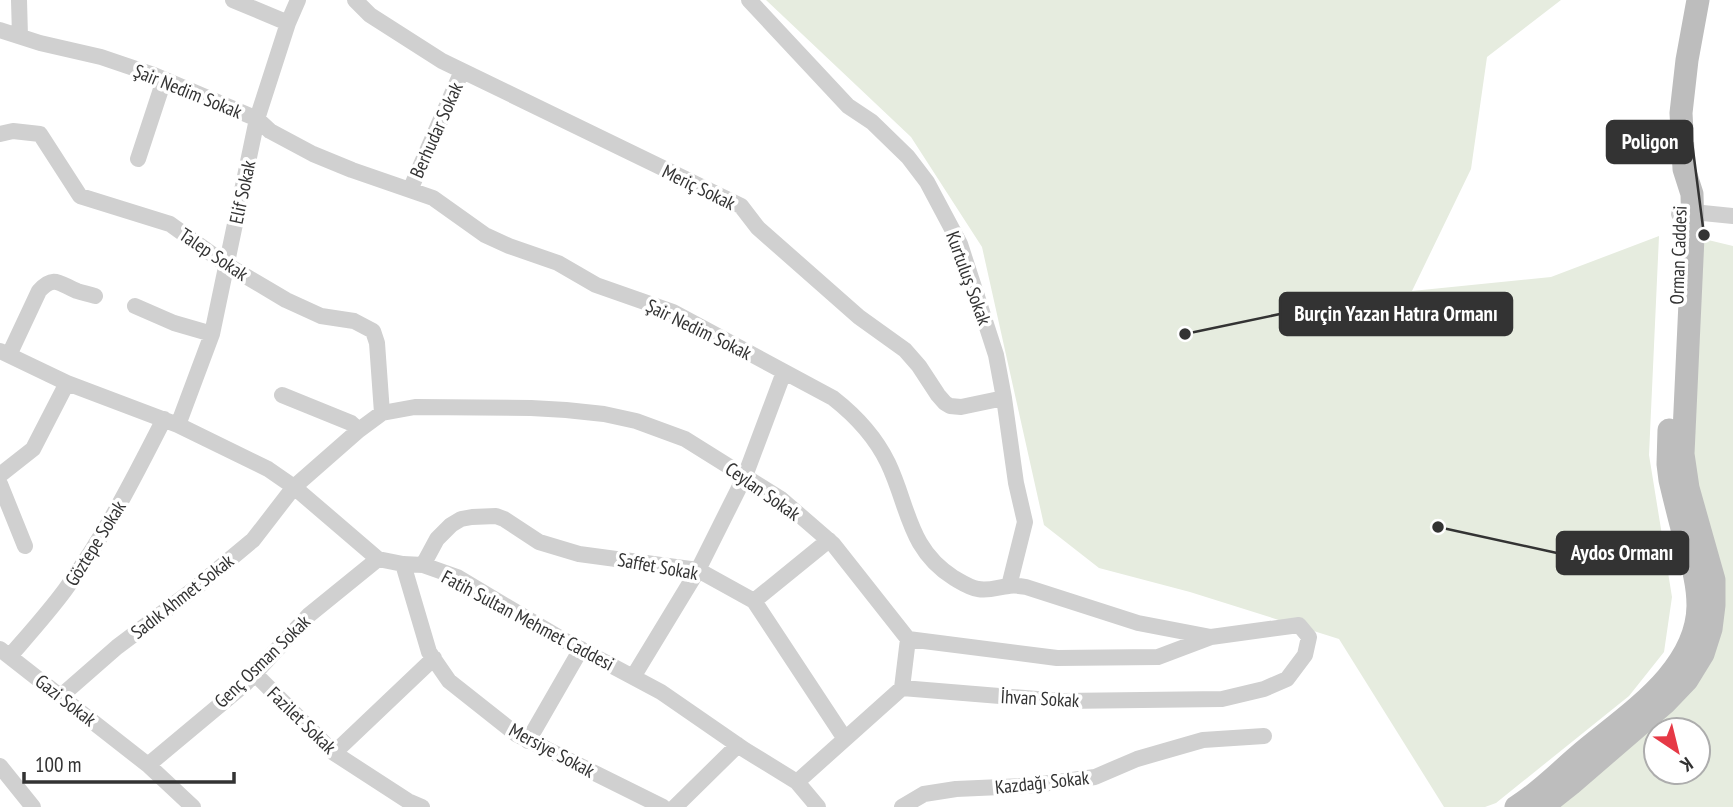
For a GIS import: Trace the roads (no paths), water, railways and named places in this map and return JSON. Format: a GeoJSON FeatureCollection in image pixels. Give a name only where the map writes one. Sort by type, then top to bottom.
{"type":"FeatureCollection","features":[{"type":"Feature","properties":{"kind":"street"},"geometry":{"type":"LineString","coordinates":[[19,0],[20,36]]}},
{"type":"Feature","properties":{"kind":"street"},"geometry":{"type":"LineString","coordinates":[[233,0],[288,23]]}},
{"type":"Feature","properties":{"kind":"street","name":"Elif Sokak"},"geometry":{"type":"LineString","coordinates":[[171,422],[212,334],[257,119],[298,0]]}},
{"type":"Feature","properties":{"kind":"street","name":"Meriç Sokak"},"geometry":{"type":"LineString","coordinates":[[355,0],[370,15],[442,61],[741,206],[758,228],[859,317],[905,350],[938,395],[950,406],[961,407],[1004,398]]}},
{"type":"Feature","properties":{"kind":"street","name":"Kurtuluş Sokak"},"geometry":{"type":"LineString","coordinates":[[749,0],[848,106],[872,122],[908,157],[927,182],[960,244],[996,355],[1016,482],[1026,522],[1009,586]]}},
{"type":"Feature","properties":{"kind":"street","name":"Orman Caddesi"},"geometry":{"type":"LineString","coordinates":[[1542,807],[1665,703],[1687,680],[1703,654],[1711,629],[1714,580],[1688,488],[1683,454],[1692,283],[1681,113],[1698,0]]}},
{"type":"Feature","properties":{"kind":"street","name":"Şair Nedim Sokak"},"geometry":{"type":"LineString","coordinates":[[0,30],[40,43],[101,57],[257,119],[270,131],[313,154],[433,198],[485,235],[558,263],[596,285],[673,312],[833,398],[854,414],[871,434],[888,463],[919,544],[938,568],[975,589],[1026,587],[1138,623],[1211,636],[1299,625],[1310,637],[1305,655]]}},
{"type":"Feature","properties":{"kind":"street","name":"Berhudar Sokak"},"geometry":{"type":"LineString","coordinates":[[410,190],[462,71]]}},
{"type":"Feature","properties":{"kind":"street"},"geometry":{"type":"LineString","coordinates":[[138,159],[164,80]]}},
{"type":"Feature","properties":{"kind":"street","name":"Talep Sokak"},"geometry":{"type":"LineString","coordinates":[[0,134],[13,131],[40,134],[79,196],[170,224],[264,288],[321,316],[354,321],[373,331],[377,343],[382,413]]}},
{"type":"Feature","properties":{"kind":"street"},"geometry":{"type":"LineString","coordinates":[[1686,213],[1733,216]]}},
{"type":"Feature","properties":{"kind":"street","name":"Orman Caddesi"},"geometry":{"type":"LineString","coordinates":[[1516,807],[1542,790],[1648,698],[1683,656],[1694,632],[1698,607],[1696,577],[1668,464],[1686,213]]}},
{"type":"Feature","properties":{"kind":"street"},"geometry":{"type":"LineString","coordinates":[[5,353],[43,286],[56,281],[95,296]]}},
{"type":"Feature","properties":{"kind":"street"},"geometry":{"type":"LineString","coordinates":[[135,306],[174,323],[212,334]]}},
{"type":"Feature","properties":{"kind":"street","name":"Fatih Sultan Mehmet Caddesi"},"geometry":{"type":"LineString","coordinates":[[5,353],[67,383],[171,422],[268,469],[294,487],[378,559],[423,565],[457,577],[661,692],[797,782],[818,807]]}},
{"type":"Feature","properties":{"kind":"street"},"geometry":{"type":"LineString","coordinates":[[633,677],[698,570],[744,476],[784,372]]}},
{"type":"Feature","properties":{"kind":"street"},"geometry":{"type":"LineString","coordinates":[[0,475],[33,449],[67,383]]}},
{"type":"Feature","properties":{"kind":"street"},"geometry":{"type":"LineString","coordinates":[[282,395],[351,423],[359,430]]}},
{"type":"Feature","properties":{"kind":"street","name":"Ceylan Sokak"},"geometry":{"type":"LineString","coordinates":[[294,487],[382,413],[415,407],[542,409],[604,414],[636,421],[685,439],[781,499],[829,540],[908,639]]}},
{"type":"Feature","properties":{"kind":"street","name":"Göztepe Sokak"},"geometry":{"type":"LineString","coordinates":[[5,653],[63,593],[82,567],[171,422]]}},
{"type":"Feature","properties":{"kind":"street"},"geometry":{"type":"LineString","coordinates":[[0,484],[25,546]]}},
{"type":"Feature","properties":{"kind":"street","name":"Sadık Ahmet Sokak"},"geometry":{"type":"LineString","coordinates":[[61,696],[117,647],[193,590],[253,540],[294,487]]}},
{"type":"Feature","properties":{"kind":"street","name":"Saffet Sokak"},"geometry":{"type":"LineString","coordinates":[[423,565],[437,539],[451,525],[461,519],[496,516],[539,542],[579,554],[698,570],[754,601],[845,739]]}},
{"type":"Feature","properties":{"kind":"street"},"geometry":{"type":"LineString","coordinates":[[754,601],[829,540]]}},
{"type":"Feature","properties":{"kind":"street","name":"Genç Osman Sokak"},"geometry":{"type":"LineString","coordinates":[[148,765],[245,684],[309,615],[378,559]]}},
{"type":"Feature","properties":{"kind":"street","name":"Mersiye Sokak"},"geometry":{"type":"LineString","coordinates":[[403,564],[429,652],[449,681],[516,734],[663,807]]}},
{"type":"Feature","properties":{"kind":"street"},"geometry":{"type":"LineString","coordinates":[[797,782],[902,688],[908,639],[1057,658],[1158,657],[1211,636]]}},
{"type":"Feature","properties":{"kind":"street"},"geometry":{"type":"LineString","coordinates":[[528,741],[581,649]]}},
{"type":"Feature","properties":{"kind":"street","name":"Gazi Sokak"},"geometry":{"type":"LineString","coordinates":[[5,653],[148,765],[193,807]]}},
{"type":"Feature","properties":{"kind":"street","name":"İhvan Sokak"},"geometry":{"type":"LineString","coordinates":[[902,688],[1062,701],[1222,699],[1264,689],[1287,679],[1305,655]]}},
{"type":"Feature","properties":{"kind":"street"},"geometry":{"type":"LineString","coordinates":[[334,753],[434,658]]}},
{"type":"Feature","properties":{"kind":"street","name":"Fazilet Sokak"},"geometry":{"type":"LineString","coordinates":[[255,674],[334,753],[408,801],[422,807]]}},
{"type":"Feature","properties":{"kind":"street","name":"Kazdağı Sokak"},"geometry":{"type":"LineString","coordinates":[[902,807],[924,794],[956,789],[1027,786],[1095,777],[1137,760],[1203,740],[1264,736]]}},
{"type":"Feature","properties":{"kind":"street"},"geometry":{"type":"LineString","coordinates":[[675,807],[738,745]]}},
{"type":"Feature","properties":{"kind":"street"},"geometry":{"type":"LineString","coordinates":[[0,766],[33,807]]}},
{"type":"Feature","properties":{"kind":"place","name":"Poligon"},"geometry":{"type":"Point","coordinates":[1704,235]}},
{"type":"Feature","properties":{"kind":"place","name":"Burçin Yazan Hatıra Ormanı"},"geometry":{"type":"Point","coordinates":[1185,334]}},
{"type":"Feature","properties":{"kind":"place","name":"Aydos Ormanı"},"geometry":{"type":"Point","coordinates":[1438,527]}}]}
